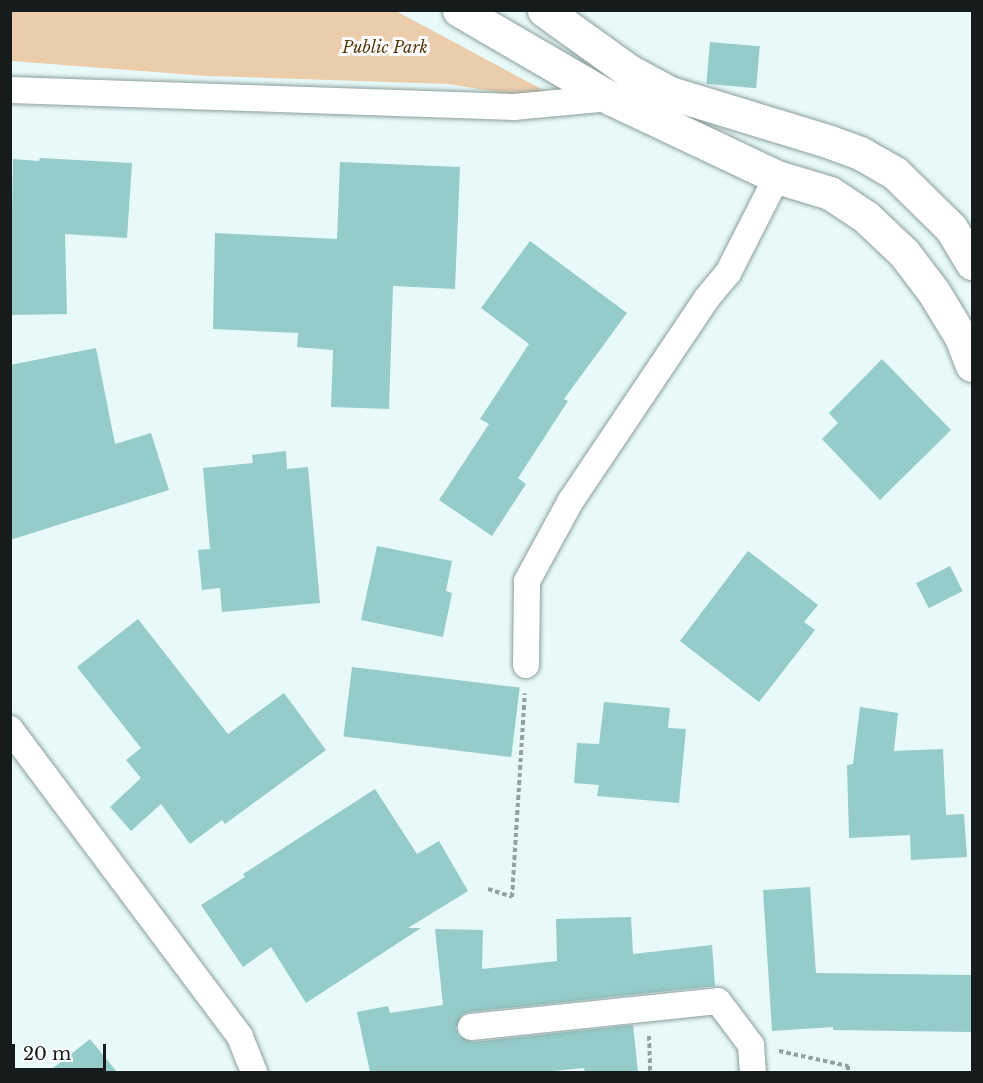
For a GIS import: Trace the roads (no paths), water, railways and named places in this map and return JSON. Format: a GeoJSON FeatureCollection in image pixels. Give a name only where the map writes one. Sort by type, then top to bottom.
{"type":"FeatureCollection","features":[{"type":"Feature","properties":{"kind":"main road"},"geometry":{"type":"LineString","coordinates":[[459,10],[610,98],[777,177],[830,193],[866,217],[904,253],[933,291],[962,337],[972,365]]}},
{"type":"Feature","properties":{"kind":"main road"},"geometry":{"type":"LineString","coordinates":[[543,10],[629,71],[670,93],[830,142],[860,153],[895,172],[951,228],[972,263]]}},
{"type":"Feature","properties":{"kind":"street"},"geometry":{"type":"LineString","coordinates":[[10,90],[514,107],[610,98]]}},
{"type":"Feature","properties":{"kind":"street"},"geometry":{"type":"LineString","coordinates":[[526,665],[527,581],[570,502],[707,298],[728,273],[777,177]]}},
{"type":"Feature","properties":{"kind":"street"},"geometry":{"type":"LineString","coordinates":[[10,729],[240,1037],[254,1072]]}},
{"type":"Feature","properties":{"kind":"street"},"geometry":{"type":"LineString","coordinates":[[471,1027],[718,1001],[752,1045],[753,1072]]}},
{"type":"Feature","properties":{"kind":"park label","name":"Public Park"},"geometry":{"type":"Point","coordinates":[385,47]}}]}
